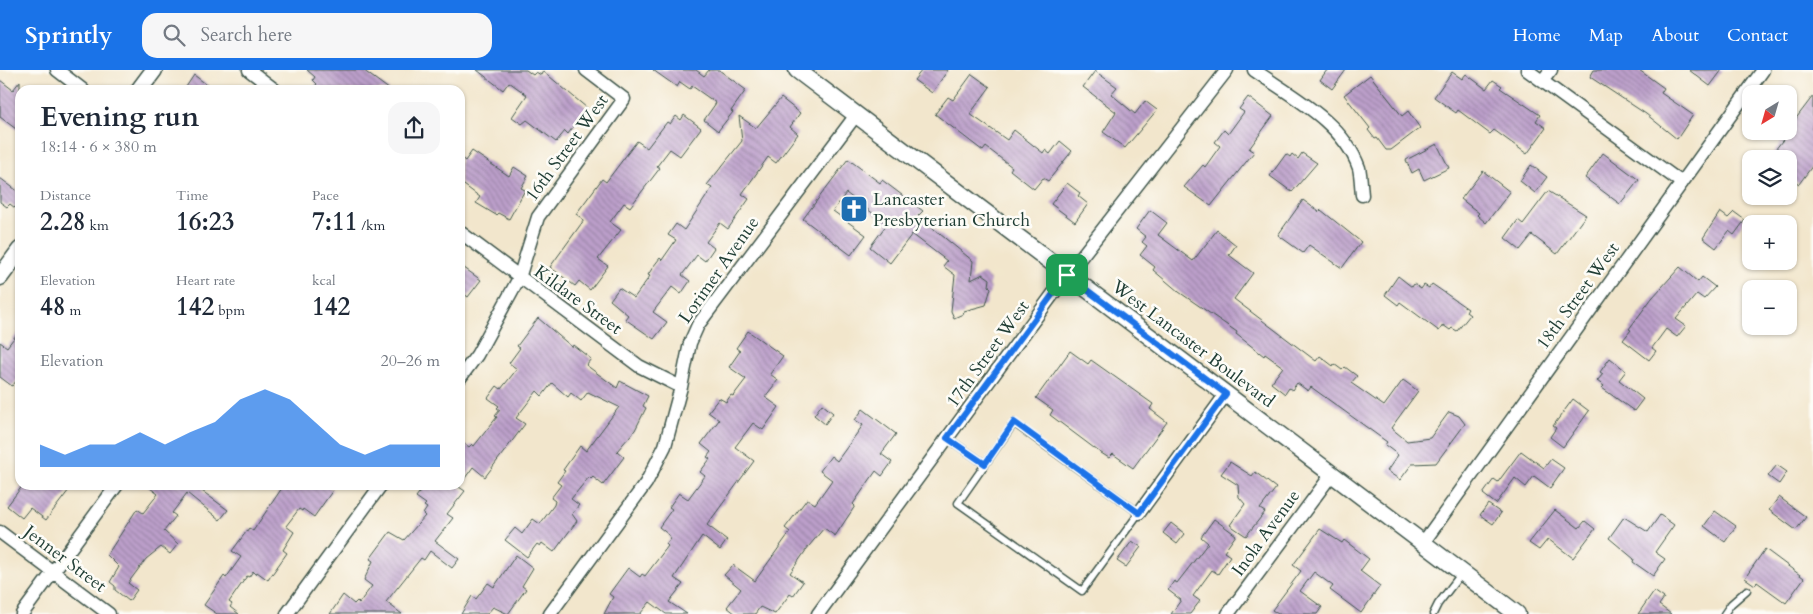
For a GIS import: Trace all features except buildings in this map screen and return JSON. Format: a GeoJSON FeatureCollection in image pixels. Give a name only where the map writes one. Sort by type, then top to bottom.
{"type":"FeatureCollection","features":[{"type":"Feature","properties":{"kind":"street"},"geometry":{"type":"LineString","coordinates":[[57,70],[77,85]]}},
{"type":"Feature","properties":{"kind":"street"},"geometry":{"type":"LineString","coordinates":[[143,85],[154,70]]}},
{"type":"Feature","properties":{"kind":"street"},"geometry":{"type":"LineString","coordinates":[[249,70],[268,85]]}},
{"type":"Feature","properties":{"kind":"street","name":"16th Street West"},"geometry":{"type":"LineString","coordinates":[[465,371],[477,355],[519,278],[538,217],[624,99],[586,70]]}},
{"type":"Feature","properties":{"kind":"street","name":"West Lancaster Boulevard"},"geometry":{"type":"LineString","coordinates":[[797,70],[1517,614]]}},
{"type":"Feature","properties":{"kind":"street","name":"17th Street West"},"geometry":{"type":"LineString","coordinates":[[818,614],[1067,275],[1227,70]]}},
{"type":"Feature","properties":{"kind":"street"},"geometry":{"type":"LineString","coordinates":[[1254,70],[1322,118],[1346,145],[1359,169],[1362,195]]}},
{"type":"Feature","properties":{"kind":"street"},"geometry":{"type":"LineString","coordinates":[[1527,70],[1682,183]]}},
{"type":"Feature","properties":{"kind":"street"},"geometry":{"type":"LineString","coordinates":[[1542,81],[1551,70]]}},
{"type":"Feature","properties":{"kind":"street","name":"18th Street West"},"geometry":{"type":"LineString","coordinates":[[1423,543],[1763,70]]}},
{"type":"Feature","properties":{"kind":"street","name":"Lorimer Avenue"},"geometry":{"type":"LineString","coordinates":[[550,614],[646,483],[665,446],[682,387],[690,343],[698,325],[856,115]]}},
{"type":"Feature","properties":{"kind":"street","name":"Kildare Street"},"geometry":{"type":"LineString","coordinates":[[465,236],[639,366],[682,387]]}},
{"type":"Feature","properties":{"kind":"street"},"geometry":{"type":"LineString","coordinates":[[0,277],[15,257]]}},
{"type":"Feature","properties":{"kind":"street"},"geometry":{"type":"LineString","coordinates":[[1139,513],[1226,394]]}},
{"type":"Feature","properties":{"kind":"street","name":"Inola Avenue"},"geometry":{"type":"LineString","coordinates":[[1228,614],[1332,474]]}},
{"type":"Feature","properties":{"kind":"street"},"geometry":{"type":"LineString","coordinates":[[22,614],[113,490]]}},
{"type":"Feature","properties":{"kind":"street"},"geometry":{"type":"LineString","coordinates":[[287,614],[377,490]]}},
{"type":"Feature","properties":{"kind":"street","name":"Jenner Street"},"geometry":{"type":"LineString","coordinates":[[0,532],[109,614]]}},
{"type":"Feature","properties":{"kind":"lane"},"geometry":{"type":"LineString","coordinates":[[1014,422],[1139,513],[1082,591],[958,503],[985,464],[1014,422]]}},
{"type":"Feature","properties":{"kind":"lane"},"geometry":{"type":"LineString","coordinates":[[947,438],[985,464]]}},
{"type":"Feature","properties":{"kind":"lane"},"geometry":{"type":"LineString","coordinates":[[1433,614],[1438,604],[1462,573]]}},
{"type":"Feature","properties":{"kind":"lane"},"geometry":{"type":"LineString","coordinates":[[1724,614],[1731,604],[1747,590]]}},
{"type":"Feature","properties":{"kind":"place","name":"Lancaster Presbyterian Church"},"geometry":{"type":"Point","coordinates":[854,209]}},
{"type":"Feature","properties":{"kind":"route"},"geometry":{"type":"LineString","coordinates":[[1067,275],[1226,394],[1139,513],[1014,422],[985,464],[947,438],[1067,275]]}}]}
